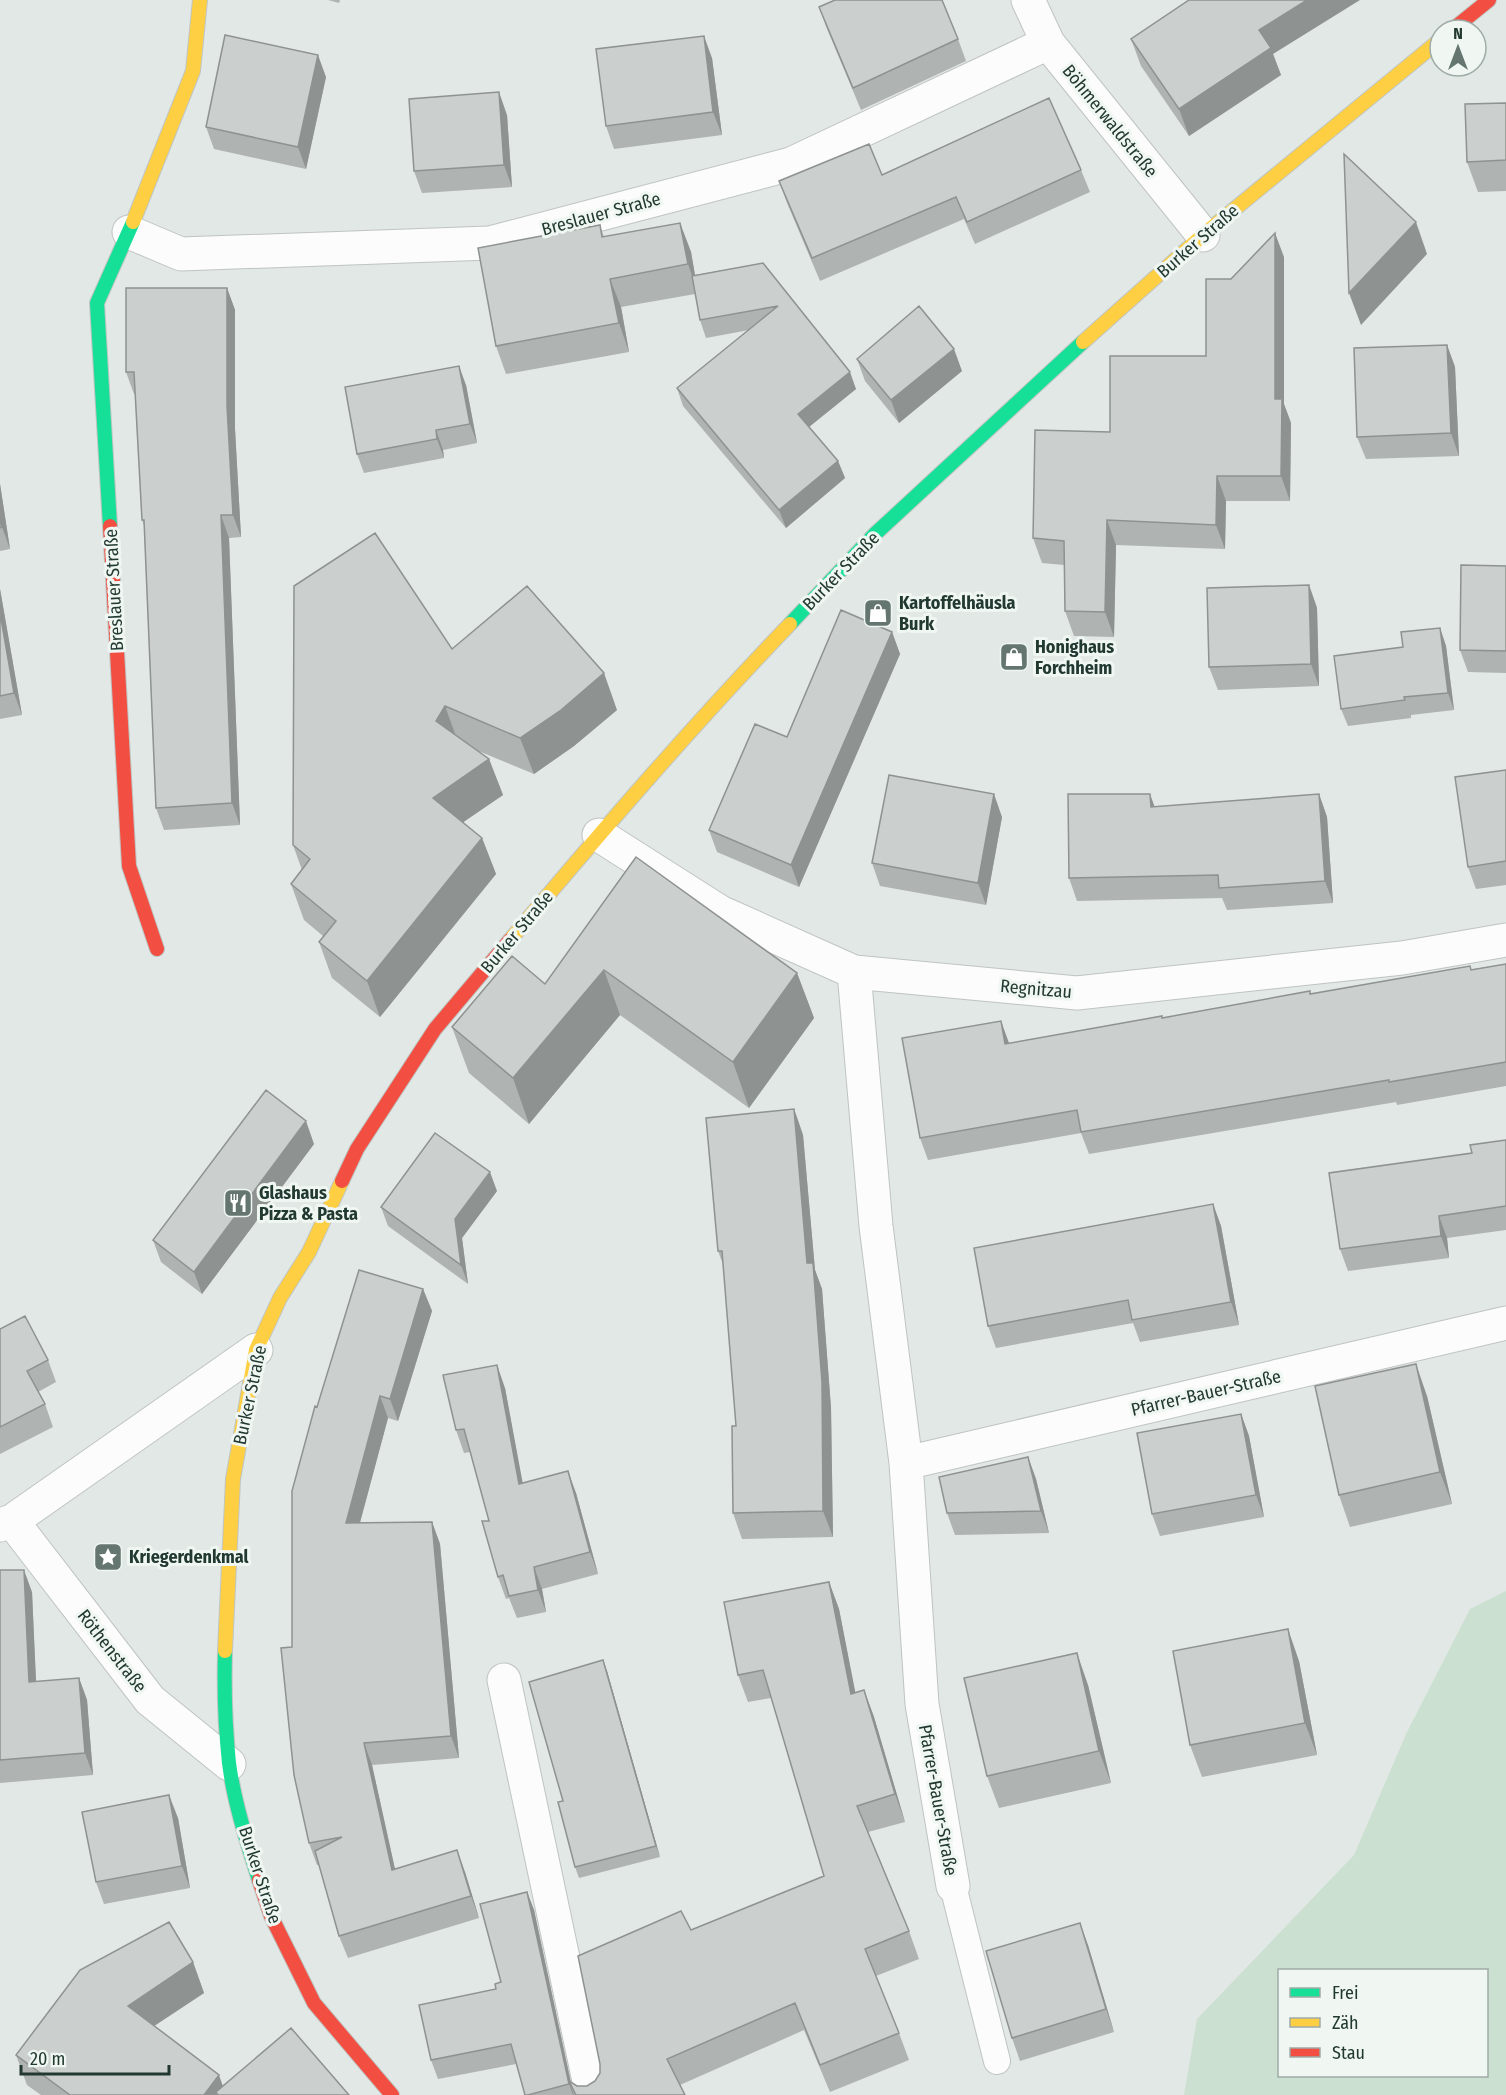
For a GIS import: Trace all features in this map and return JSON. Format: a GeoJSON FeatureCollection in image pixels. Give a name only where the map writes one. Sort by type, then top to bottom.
{"type":"FeatureCollection","features":[{"type":"Feature","properties":{"kind":"main road","name":"Breslauer Straße"},"geometry":{"type":"LineString","coordinates":[[157,950],[129,867],[97,303],[129,232],[193,71],[200,0]]}},
{"type":"Feature","properties":{"kind":"main road"},"geometry":{"type":"LineString","coordinates":[[1467,18],[1489,0]]}},
{"type":"Feature","properties":{"kind":"main road","name":"Burker Straße"},"geometry":{"type":"LineString","coordinates":[[392,2095],[314,2003],[275,1926],[245,1837],[229,1764],[224,1685],[233,1479],[256,1350],[280,1298],[309,1252],[357,1149],[435,1029],[599,835],[733,683],[875,534],[1058,364],[1203,235],[1428,50]]}},
{"type":"Feature","properties":{"kind":"street","name":"Böhmerwaldstraße"},"geometry":{"type":"LineString","coordinates":[[1028,0],[1048,43],[1203,235]]}},
{"type":"Feature","properties":{"kind":"street","name":"Breslauer Straße"},"geometry":{"type":"LineString","coordinates":[[129,232],[181,254],[490,243],[791,164],[1048,43]]}},
{"type":"Feature","properties":{"kind":"street","name":"Regnitzau"},"geometry":{"type":"LineString","coordinates":[[599,835],[720,912],[854,972],[1077,993],[1402,958],[1506,940]]}},
{"type":"Feature","properties":{"kind":"street","name":"Pfarrer-Bauer-Straße"},"geometry":{"type":"LineString","coordinates":[[854,972],[876,1226],[906,1463],[922,1704],[953,1886]]}},
{"type":"Feature","properties":{"kind":"street","name":"Pfarrer-Bauer-Straße"},"geometry":{"type":"LineString","coordinates":[[906,1463],[1506,1323]]}},
{"type":"Feature","properties":{"kind":"street","name":"Röthenstraße"},"geometry":{"type":"LineString","coordinates":[[229,1764],[150,1701],[6,1523],[256,1350]]}},
{"type":"Feature","properties":{"kind":"street"},"geometry":{"type":"LineString","coordinates":[[504,1680],[592,2095]]}},
{"type":"Feature","properties":{"kind":"lane"},"geometry":{"type":"LineString","coordinates":[[953,1886],[997,2061]]}},
{"type":"Feature","properties":{"kind":"green space"},"geometry":{"type":"Polygon","coordinates":[[[1506,1591],[1506,2095],[1184,2095],[1197,2019],[1354,1855],[1407,1732],[1470,1609],[1506,1591]]]}},
{"type":"Feature","properties":{"kind":"building"},"geometry":{"type":"Polygon","coordinates":[[[835,0],[942,0],[958,39],[853,88],[819,7],[835,0]]]}},
{"type":"Feature","properties":{"kind":"building"},"geometry":{"type":"Polygon","coordinates":[[[1189,0],[1307,0],[1259,30],[1271,48],[1179,109],[1131,39],[1189,0]]]}},
{"type":"Feature","properties":{"kind":"building"},"geometry":{"type":"Polygon","coordinates":[[[225,35],[318,55],[298,147],[206,127],[225,35]]]}},
{"type":"Feature","properties":{"kind":"building"},"geometry":{"type":"Polygon","coordinates":[[[704,36],[713,112],[606,126],[596,49],[704,36]]]}},
{"type":"Feature","properties":{"kind":"building"},"geometry":{"type":"Polygon","coordinates":[[[499,92],[504,165],[414,171],[409,99],[499,92]]]}},
{"type":"Feature","properties":{"kind":"building"},"geometry":{"type":"Polygon","coordinates":[[[1049,98],[1081,170],[967,222],[956,197],[812,258],[779,181],[869,144],[882,175],[1049,98]]]}},
{"type":"Feature","properties":{"kind":"building"},"geometry":{"type":"Polygon","coordinates":[[[1506,103],[1506,160],[1467,162],[1465,104],[1506,103]]]}},
{"type":"Feature","properties":{"kind":"building"},"geometry":{"type":"Polygon","coordinates":[[[1344,154],[1416,222],[1349,293],[1344,154]]]}},
{"type":"Feature","properties":{"kind":"building"},"geometry":{"type":"Polygon","coordinates":[[[680,223],[688,264],[610,279],[619,323],[496,346],[478,248],[600,225],[602,237],[680,223]]]}},
{"type":"Feature","properties":{"kind":"building"},"geometry":{"type":"Polygon","coordinates":[[[1275,233],[1275,399],[1282,399],[1281,476],[1217,476],[1216,525],[1107,520],[1105,612],[1065,611],[1064,541],[1033,538],[1035,430],[1110,432],[1110,356],[1206,356],[1206,279],[1231,279],[1275,233]]]}},
{"type":"Feature","properties":{"kind":"building"},"geometry":{"type":"Polygon","coordinates":[[[763,263],[850,372],[798,414],[838,461],[779,510],[677,388],[778,306],[700,320],[692,276],[763,263]]]}},
{"type":"Feature","properties":{"kind":"building"},"geometry":{"type":"Polygon","coordinates":[[[126,288],[227,288],[227,406],[233,515],[221,515],[232,803],[156,808],[144,520],[142,520],[134,372],[126,372],[126,288]]]}},
{"type":"Feature","properties":{"kind":"building"},"geometry":{"type":"Polygon","coordinates":[[[919,306],[954,349],[891,400],[857,359],[919,306]]]}},
{"type":"Feature","properties":{"kind":"building"},"geometry":{"type":"Polygon","coordinates":[[[1447,345],[1451,433],[1357,437],[1354,348],[1447,345]]]}},
{"type":"Feature","properties":{"kind":"building"},"geometry":{"type":"Polygon","coordinates":[[[459,366],[470,424],[436,430],[437,439],[357,454],[345,387],[459,366]]]}},
{"type":"Feature","properties":{"kind":"building"},"geometry":{"type":"Polygon","coordinates":[[[375,533],[452,649],[527,586],[604,673],[561,710],[520,738],[445,706],[436,721],[489,759],[433,798],[482,838],[367,981],[319,942],[336,921],[291,884],[310,859],[293,845],[294,586],[375,533]]]}},
{"type":"Feature","properties":{"kind":"building"},"geometry":{"type":"Polygon","coordinates":[[[1461,565],[1506,566],[1506,651],[1460,650],[1461,565]]]}},
{"type":"Feature","properties":{"kind":"building"},"geometry":{"type":"Polygon","coordinates":[[[1309,585],[1311,664],[1209,667],[1207,588],[1309,585]]]}},
{"type":"Feature","properties":{"kind":"building"},"geometry":{"type":"Polygon","coordinates":[[[841,610],[892,632],[791,865],[709,830],[755,724],[787,737],[841,610]]]}},
{"type":"Feature","properties":{"kind":"building"},"geometry":{"type":"Polygon","coordinates":[[[0,613],[14,693],[0,696],[0,613]]]}},
{"type":"Feature","properties":{"kind":"building"},"geometry":{"type":"Polygon","coordinates":[[[1440,628],[1448,693],[1404,697],[1405,700],[1341,709],[1334,656],[1403,647],[1401,632],[1440,628]]]}},
{"type":"Feature","properties":{"kind":"building"},"geometry":{"type":"Polygon","coordinates":[[[1506,770],[1506,861],[1468,867],[1455,777],[1506,770]]]}},
{"type":"Feature","properties":{"kind":"building"},"geometry":{"type":"Polygon","coordinates":[[[889,775],[994,794],[978,883],[872,863],[889,775]]]}},
{"type":"Feature","properties":{"kind":"building"},"geometry":{"type":"Polygon","coordinates":[[[1068,794],[1150,794],[1151,807],[1319,794],[1325,881],[1219,888],[1218,875],[1069,878],[1068,794]]]}},
{"type":"Feature","properties":{"kind":"building"},"geometry":{"type":"Polygon","coordinates":[[[636,857],[797,973],[733,1062],[604,970],[513,1078],[452,1027],[512,956],[545,984],[636,857]]]}},
{"type":"Feature","properties":{"kind":"building"},"geometry":{"type":"Polygon","coordinates":[[[1506,964],[1506,1062],[1081,1132],[1077,1110],[920,1138],[902,1038],[1001,1021],[1005,1044],[1310,991],[1310,994],[1470,966],[1471,970],[1506,964]]]}},
{"type":"Feature","properties":{"kind":"building"},"geometry":{"type":"Polygon","coordinates":[[[266,1090],[306,1121],[194,1272],[153,1240],[266,1090]]]}},
{"type":"Feature","properties":{"kind":"building"},"geometry":{"type":"Polygon","coordinates":[[[794,1109],[807,1263],[813,1263],[822,1382],[823,1511],[733,1513],[732,1426],[736,1426],[722,1251],[718,1251],[706,1118],[794,1109]]]}},
{"type":"Feature","properties":{"kind":"building"},"geometry":{"type":"Polygon","coordinates":[[[435,1133],[490,1172],[455,1219],[461,1265],[381,1207],[435,1133]]]}},
{"type":"Feature","properties":{"kind":"building"},"geometry":{"type":"Polygon","coordinates":[[[1506,1140],[1506,1206],[1439,1216],[1441,1236],[1340,1249],[1329,1173],[1472,1153],[1470,1145],[1506,1140]]]}},
{"type":"Feature","properties":{"kind":"building"},"geometry":{"type":"Polygon","coordinates":[[[1213,1204],[1231,1302],[1132,1320],[1128,1300],[988,1326],[974,1248],[1213,1204]]]}},
{"type":"Feature","properties":{"kind":"building"},"geometry":{"type":"Polygon","coordinates":[[[359,1270],[423,1289],[390,1399],[380,1396],[346,1523],[432,1522],[451,1736],[364,1743],[392,1870],[457,1850],[471,1896],[339,1936],[315,1851],[342,1837],[309,1843],[294,1775],[281,1648],[292,1647],[292,1491],[315,1406],[317,1407],[359,1270]]]}},
{"type":"Feature","properties":{"kind":"building"},"geometry":{"type":"Polygon","coordinates":[[[25,1316],[48,1360],[27,1371],[45,1404],[0,1427],[0,1329],[25,1316]]]}},
{"type":"Feature","properties":{"kind":"building"},"geometry":{"type":"Polygon","coordinates":[[[1416,1364],[1440,1472],[1339,1495],[1315,1386],[1416,1364]]]}},
{"type":"Feature","properties":{"kind":"building"},"geometry":{"type":"Polygon","coordinates":[[[497,1365],[519,1484],[568,1471],[590,1552],[534,1567],[538,1590],[509,1596],[503,1575],[498,1577],[482,1521],[489,1521],[464,1429],[456,1430],[443,1375],[497,1365]]]}},
{"type":"Feature","properties":{"kind":"building"},"geometry":{"type":"Polygon","coordinates":[[[1241,1414],[1256,1495],[1152,1514],[1137,1433],[1241,1414]]]}},
{"type":"Feature","properties":{"kind":"building"},"geometry":{"type":"Polygon","coordinates":[[[1028,1457],[1041,1511],[947,1513],[939,1477],[1028,1457]]]}},
{"type":"Feature","properties":{"kind":"building"},"geometry":{"type":"Polygon","coordinates":[[[0,1570],[24,1570],[29,1682],[79,1678],[85,1753],[0,1760],[0,1570]]]}},
{"type":"Feature","properties":{"kind":"building"},"geometry":{"type":"Polygon","coordinates":[[[829,1582],[851,1694],[864,1690],[895,1794],[857,1806],[909,1931],[865,1949],[899,2033],[820,2065],[795,2003],[667,2059],[685,2095],[576,2095],[569,2081],[577,2086],[587,2086],[595,2081],[600,2073],[578,1956],[681,1911],[691,1930],[824,1876],[763,1670],[738,1675],[724,1602],[829,1582]]]}},
{"type":"Feature","properties":{"kind":"building"},"geometry":{"type":"Polygon","coordinates":[[[1288,1629],[1305,1723],[1190,1745],[1173,1651],[1288,1629]]]}},
{"type":"Feature","properties":{"kind":"building"},"geometry":{"type":"Polygon","coordinates":[[[1077,1653],[1099,1751],[987,1776],[964,1678],[1077,1653]]]}},
{"type":"Feature","properties":{"kind":"building"},"geometry":{"type":"Polygon","coordinates":[[[603,1660],[656,1846],[575,1867],[558,1802],[563,1801],[529,1682],[603,1660]]]}},
{"type":"Feature","properties":{"kind":"building"},"geometry":{"type":"Polygon","coordinates":[[[169,1795],[182,1866],[96,1882],[82,1812],[169,1795]]]}},
{"type":"Feature","properties":{"kind":"building"},"geometry":{"type":"Polygon","coordinates":[[[527,1892],[569,2084],[525,2095],[511,2044],[431,2060],[419,2005],[496,1989],[495,1984],[501,1982],[480,1904],[527,1892]]]}},
{"type":"Feature","properties":{"kind":"building"},"geometry":{"type":"Polygon","coordinates":[[[169,1922],[193,1962],[128,2006],[219,2075],[204,2095],[70,2095],[16,2055],[80,1970],[169,1922]]]}},
{"type":"Feature","properties":{"kind":"building"},"geometry":{"type":"Polygon","coordinates":[[[1080,1923],[1106,2009],[1012,2038],[986,1951],[1080,1923]]]}},
{"type":"Feature","properties":{"kind":"building"},"geometry":{"type":"Polygon","coordinates":[[[291,2028],[349,2095],[218,2095],[216,2092],[291,2028]]]}},
{"type":"Feature","properties":{"kind":"traffic: fast"},"geometry":{"type":"LineString","coordinates":[[110,526],[97,303],[133,222]]}},
{"type":"Feature","properties":{"kind":"traffic: fast"},"geometry":{"type":"LineString","coordinates":[[790,624],[875,534],[1083,342]]}},
{"type":"Feature","properties":{"kind":"traffic: fast"},"geometry":{"type":"LineString","coordinates":[[225,1651],[225,1707],[231,1778],[259,1880]]}},
{"type":"Feature","properties":{"kind":"traffic: slow"},"geometry":{"type":"LineString","coordinates":[[133,222],[193,71],[200,0]]}},
{"type":"Feature","properties":{"kind":"traffic: slow"},"geometry":{"type":"LineString","coordinates":[[1083,342],[1203,235],[1428,50]]}},
{"type":"Feature","properties":{"kind":"traffic: slow"},"geometry":{"type":"LineString","coordinates":[[510,940],[648,779],[790,624]]}},
{"type":"Feature","properties":{"kind":"traffic: slow"},"geometry":{"type":"LineString","coordinates":[[225,1651],[233,1479],[256,1350],[280,1298],[309,1252],[342,1181]]}},
{"type":"Feature","properties":{"kind":"traffic: jam"},"geometry":{"type":"LineString","coordinates":[[1467,18],[1489,0]]}},
{"type":"Feature","properties":{"kind":"traffic: jam"},"geometry":{"type":"LineString","coordinates":[[110,526],[129,866],[157,949]]}},
{"type":"Feature","properties":{"kind":"traffic: jam"},"geometry":{"type":"LineString","coordinates":[[342,1181],[357,1149],[435,1029],[510,940]]}},
{"type":"Feature","properties":{"kind":"traffic: jam"},"geometry":{"type":"LineString","coordinates":[[259,1880],[271,1916],[314,2003],[392,2095]]}},
{"type":"Feature","properties":{"kind":"place","name":"Kartoffelhäusla Burk"},"geometry":{"type":"Point","coordinates":[878,613]}},
{"type":"Feature","properties":{"kind":"place","name":"Honighaus Forchheim"},"geometry":{"type":"Point","coordinates":[1014,657]}},
{"type":"Feature","properties":{"kind":"place","name":"Glashaus Pizza & Pasta"},"geometry":{"type":"Point","coordinates":[238,1203]}},
{"type":"Feature","properties":{"kind":"place","name":"Kriegerdenkmal"},"geometry":{"type":"Point","coordinates":[108,1557]}}]}
